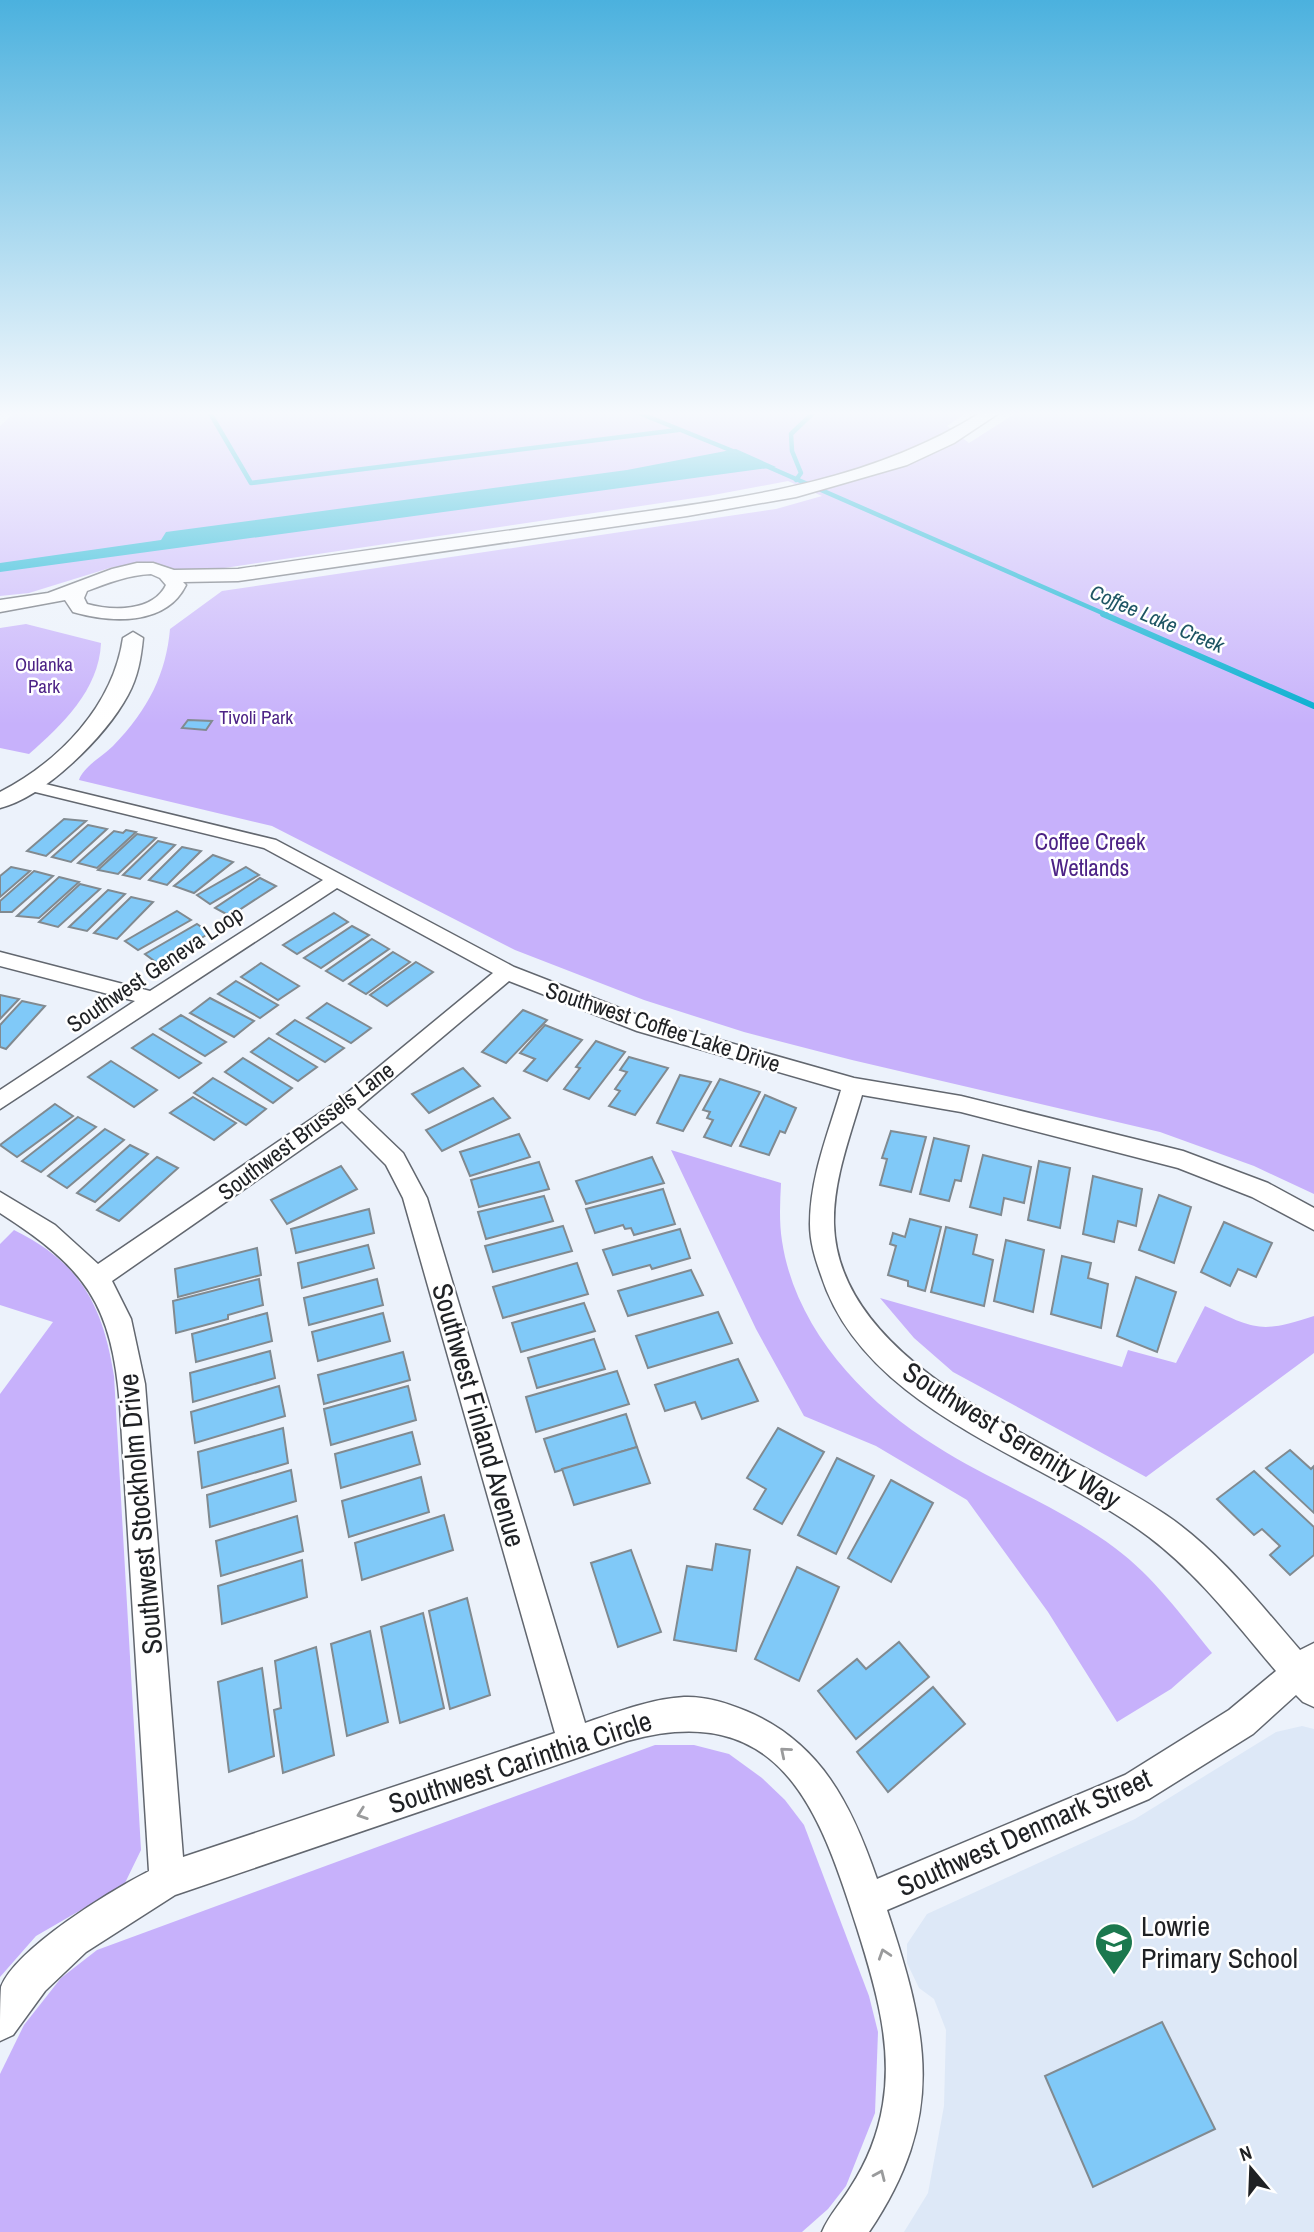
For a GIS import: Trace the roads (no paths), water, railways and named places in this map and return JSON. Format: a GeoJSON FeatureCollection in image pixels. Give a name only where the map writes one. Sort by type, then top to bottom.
{"type":"FeatureCollection","features":[{"type":"Feature","properties":{"kind":"main road"},"geometry":{"type":"LineString","coordinates":[[0,822],[18,807],[17,793],[96,728],[109,712],[128,670],[132,638],[141,632],[143,619],[171,585],[636,517]]}},
{"type":"Feature","properties":{"kind":"main road"},"geometry":{"type":"LineString","coordinates":[[0,613],[79,599],[98,577],[127,570],[154,571],[171,585]]}},
{"type":"Feature","properties":{"kind":"main road"},"geometry":{"type":"LineString","coordinates":[[0,606],[43,600],[79,599],[120,624],[124,634],[132,638]]}},
{"type":"Feature","properties":{"kind":"main road"},"geometry":{"type":"LineString","coordinates":[[105,614],[125,614],[152,607]]}},
{"type":"Feature","properties":{"kind":"street","name":"Southwest Coffee Lake Drive"},"geometry":{"type":"LineString","coordinates":[[17,793],[270,844],[507,972],[645,1026],[854,1086],[961,1104],[1183,1160],[1260,1190],[1314,1220]]}},
{"type":"Feature","properties":{"kind":"street","name":"Southwest Geneva Loop"},"geometry":{"type":"LineString","coordinates":[[0,1101],[248,935],[338,879]]}},
{"type":"Feature","properties":{"kind":"street"},"geometry":{"type":"LineString","coordinates":[[0,959],[155,999]]}},
{"type":"Feature","properties":{"kind":"street","name":"Southwest Brussels Lane"},"geometry":{"type":"LineString","coordinates":[[97,1278],[344,1109],[507,972]]}},
{"type":"Feature","properties":{"kind":"street","name":"Southwest Serenity Way"},"geometry":{"type":"LineString","coordinates":[[854,1086],[827,1173],[824,1245],[832,1275],[849,1309],[876,1346],[909,1374],[957,1407],[1102,1489],[1160,1527],[1309,1675]]}},
{"type":"Feature","properties":{"kind":"street","name":"Southwest Finland Avenue"},"geometry":{"type":"LineString","coordinates":[[344,1109],[395,1159],[415,1198],[575,1743]]}},
{"type":"Feature","properties":{"kind":"street","name":"Southwest Stockholm Drive"},"geometry":{"type":"LineString","coordinates":[[0,1201],[68,1250],[97,1278],[111,1302],[126,1345],[144,1538],[167,1880]]}},
{"type":"Feature","properties":{"kind":"street","name":"Southwest Denmark Street"},"geometry":{"type":"LineString","coordinates":[[866,1901],[1137,1787],[1309,1675]]}},
{"type":"Feature","properties":{"kind":"street","name":"Southwest Carinthia Circle"},"geometry":{"type":"LineString","coordinates":[[0,2022],[34,1976],[81,1933],[122,1904],[167,1880],[662,1715],[704,1714],[769,1740],[791,1757],[826,1800],[889,1968],[906,2065],[903,2104],[894,2140],[876,2183],[843,2232]]}},
{"type":"Feature","properties":{"kind":"water"},"geometry":{"type":"Polygon","coordinates":[[[276,517],[405,517],[0,572],[0,563],[161,540],[166,532],[276,517]]]}},
{"type":"Feature","properties":{"kind":"waterway","name":"Coffee Lake Creek"},"geometry":{"type":"LineString","coordinates":[[883,517],[1107,615]]}},
{"type":"Feature","properties":{"kind":"waterway","name":"Coffee Lake Creek"},"geometry":{"type":"LineString","coordinates":[[1103,614],[1314,706]]}},
{"type":"Feature","properties":{"kind":"place","name":"Lowrie Primary School"},"geometry":{"type":"Point","coordinates":[1114,1976]}},
{"type":"Feature","properties":{"kind":"park label","name":"Oulanka Park"},"geometry":{"type":"Point","coordinates":[44,675]}},
{"type":"Feature","properties":{"kind":"park label","name":"Tivoli Park"},"geometry":{"type":"Point","coordinates":[256,717]}},
{"type":"Feature","properties":{"kind":"park label","name":"Coffee Creek Wetlands"},"geometry":{"type":"Point","coordinates":[1090,855]}}]}
